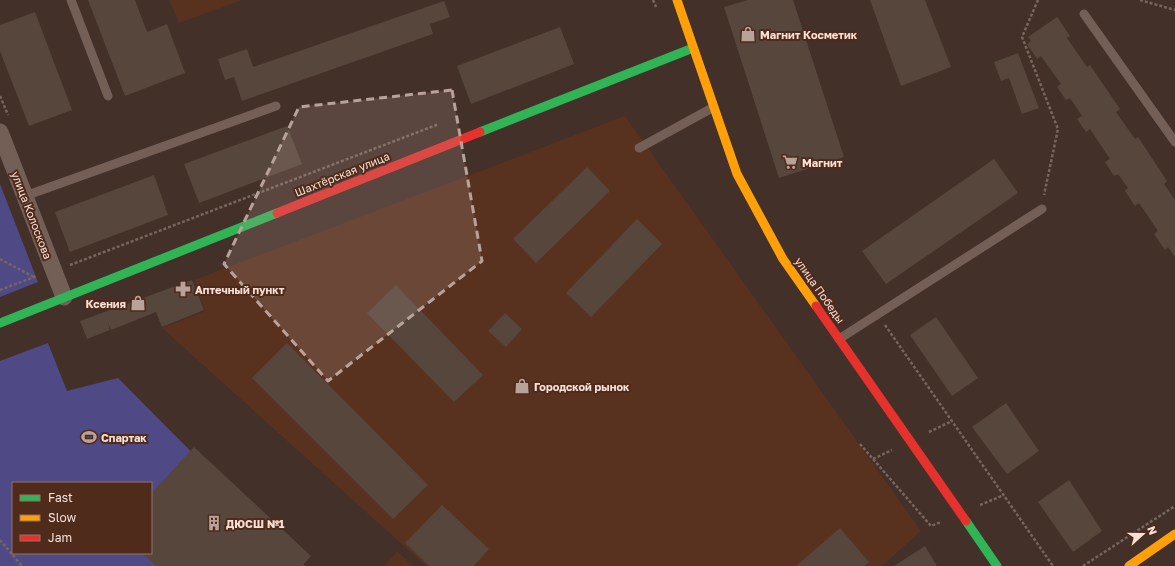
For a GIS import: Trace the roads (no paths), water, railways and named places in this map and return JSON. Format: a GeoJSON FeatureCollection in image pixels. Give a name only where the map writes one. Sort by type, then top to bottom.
{"type":"FeatureCollection","features":[{"type":"Feature","properties":{"kind":"street","name":"улица Победы"},"geometry":{"type":"LineString","coordinates":[[677,0],[737,174],[783,259],[997,566]]}},
{"type":"Feature","properties":{"kind":"street","name":"Шахтёрская улица"},"geometry":{"type":"LineString","coordinates":[[0,323],[693,48]]}},
{"type":"Feature","properties":{"kind":"street","name":"улица Колоскова"},"geometry":{"type":"LineString","coordinates":[[0,132],[64,297]]}},
{"type":"Feature","properties":{"kind":"street"},"geometry":{"type":"LineString","coordinates":[[1129,566],[1175,534]]}},
{"type":"Feature","properties":{"kind":"lane"},"geometry":{"type":"LineString","coordinates":[[71,0],[108,96]]}},
{"type":"Feature","properties":{"kind":"lane"},"geometry":{"type":"LineString","coordinates":[[1084,14],[1175,142]]}},
{"type":"Feature","properties":{"kind":"lane"},"geometry":{"type":"LineString","coordinates":[[25,196],[276,106]]}},
{"type":"Feature","properties":{"kind":"lane"},"geometry":{"type":"LineString","coordinates":[[638,148],[714,107]]}},
{"type":"Feature","properties":{"kind":"lane"},"geometry":{"type":"LineString","coordinates":[[839,339],[1042,209]]}},
{"type":"Feature","properties":{"kind":"place","name":"Магнит Косметик"},"geometry":{"type":"Point","coordinates":[748,34]}},
{"type":"Feature","properties":{"kind":"place","name":"Магнит"},"geometry":{"type":"Point","coordinates":[790,162]}},
{"type":"Feature","properties":{"kind":"place","name":"Аптечный пункт"},"geometry":{"type":"Point","coordinates":[183,289]}},
{"type":"Feature","properties":{"kind":"place","name":"Ксения"},"geometry":{"type":"Point","coordinates":[138,303]}},
{"type":"Feature","properties":{"kind":"place","name":"Городской рынок"},"geometry":{"type":"Point","coordinates":[522,386]}},
{"type":"Feature","properties":{"kind":"place","name":"Спартак"},"geometry":{"type":"Point","coordinates":[89,437]}},
{"type":"Feature","properties":{"kind":"place","name":"ДЮСШ №1"},"geometry":{"type":"Point","coordinates":[214,523]}}]}
